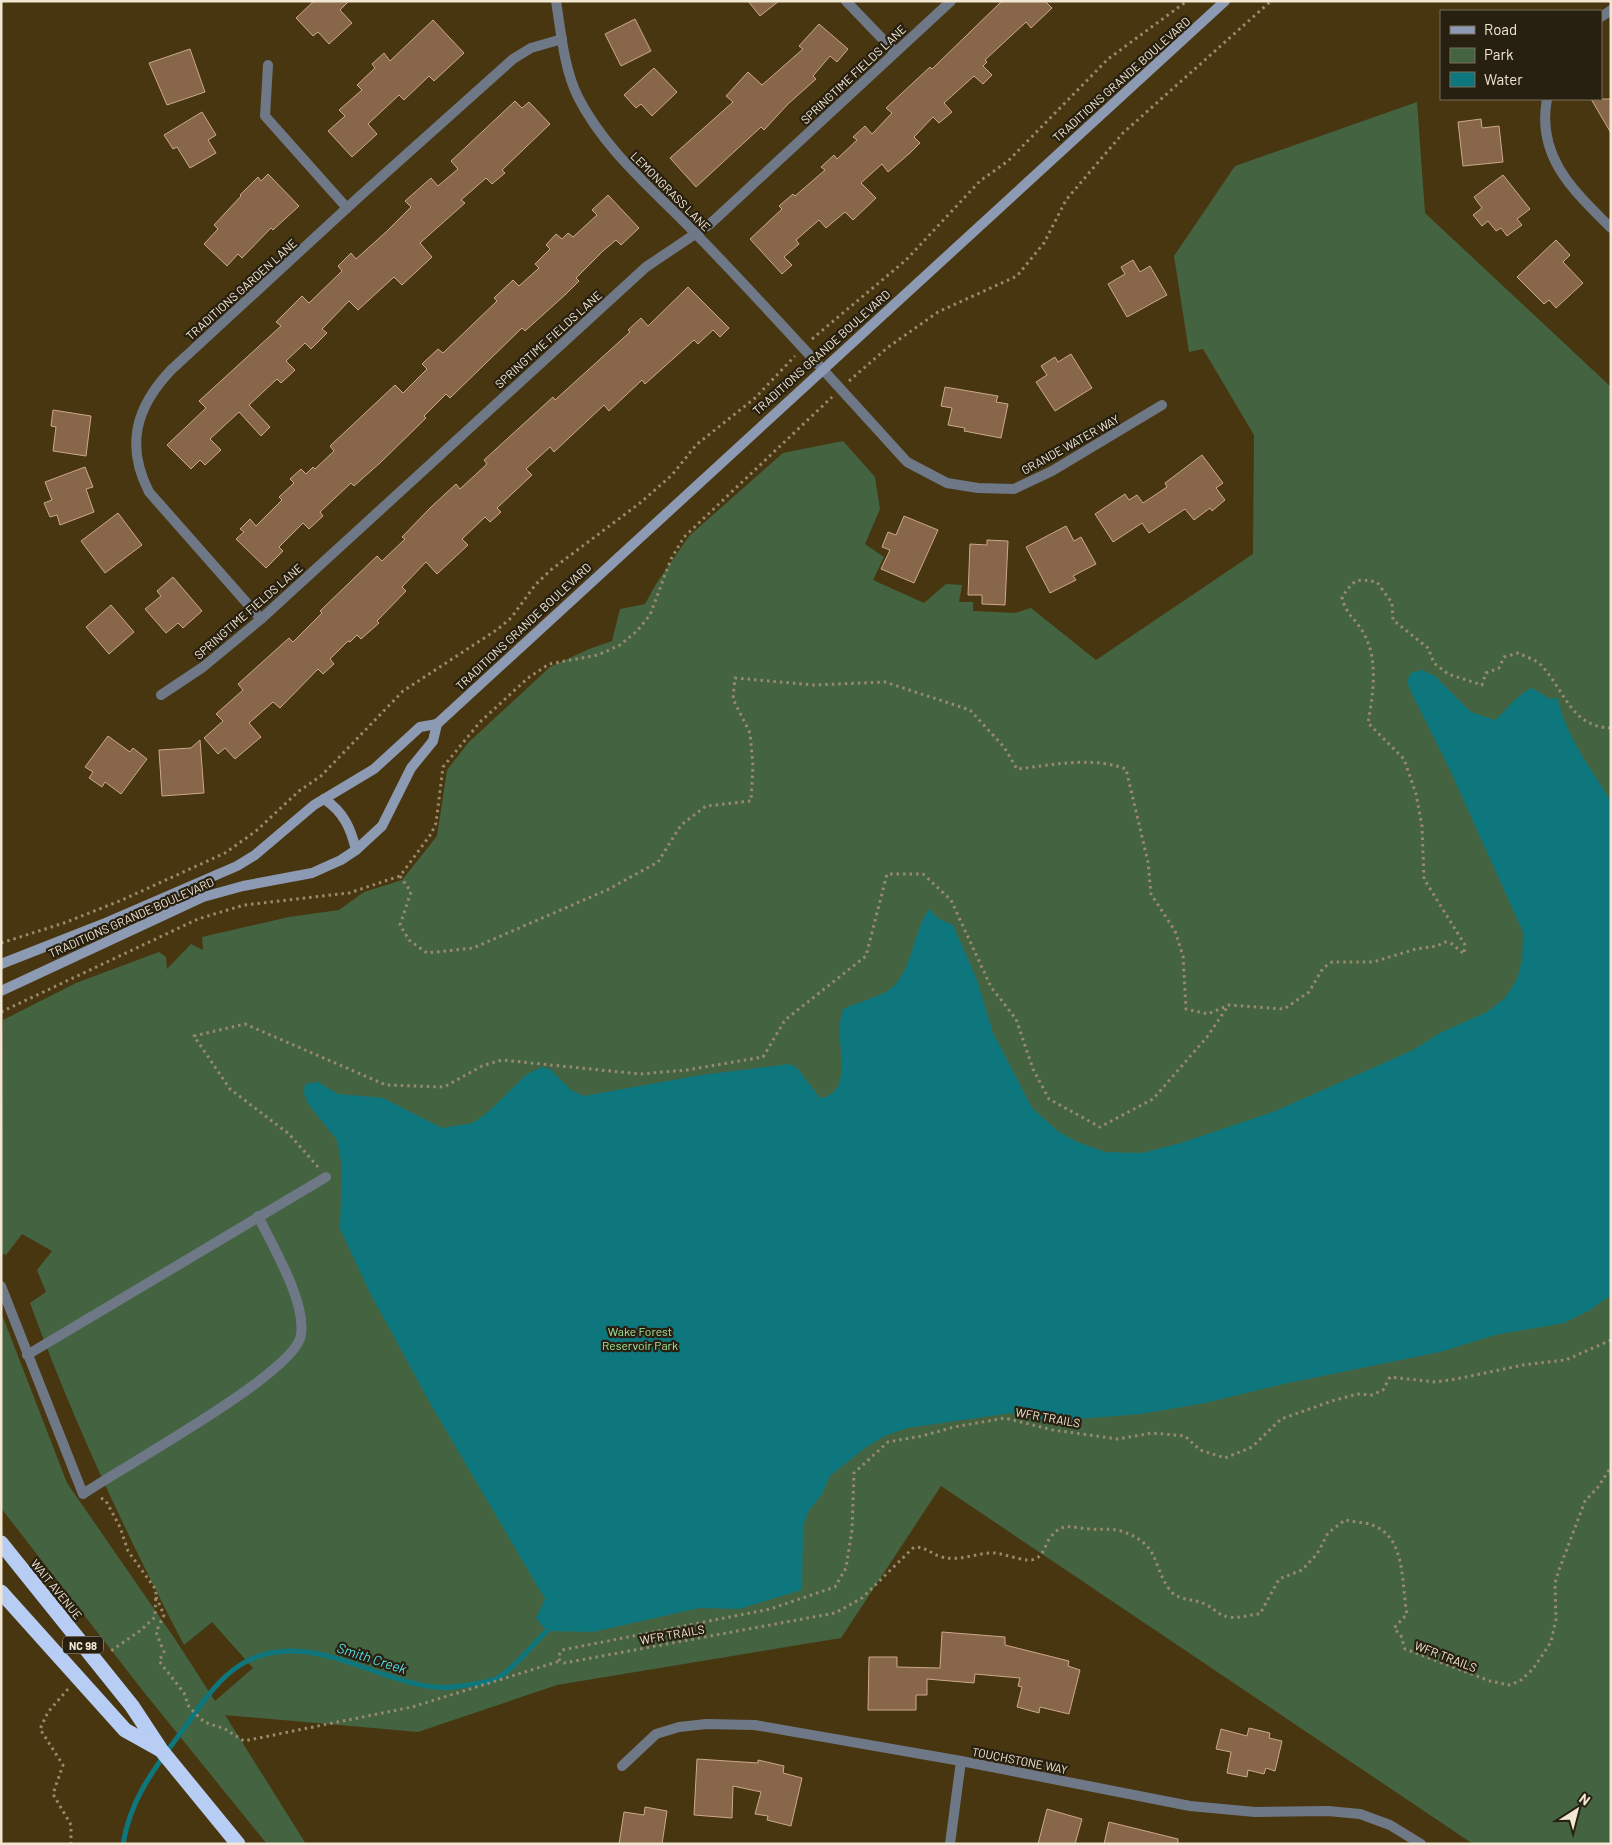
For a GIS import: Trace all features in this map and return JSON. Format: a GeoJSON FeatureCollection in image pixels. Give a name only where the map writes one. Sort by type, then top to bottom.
{"type":"FeatureCollection","features":[{"type":"Feature","properties":{"kind":"highway","name":"WAIT AVENUE"},"geometry":{"type":"LineString","coordinates":[[1,1543],[132,1706],[161,1750],[238,1844]]}},
{"type":"Feature","properties":{"kind":"highway","name":"WAIT AVENUE"},"geometry":{"type":"LineString","coordinates":[[1,1592],[125,1730],[161,1750]]}},
{"type":"Feature","properties":{"kind":"main road","name":"TRADITIONS GRANDE BOULEVARD"},"geometry":{"type":"LineString","coordinates":[[1,964],[103,924],[237,866],[264,848],[296,818],[374,769],[420,727],[437,724],[1225,1]]}},
{"type":"Feature","properties":{"kind":"main road","name":"TRADITIONS GRANDE BOULEVARD"},"geometry":{"type":"LineString","coordinates":[[1,991],[203,896],[243,886],[312,873],[341,860],[356,850],[382,826],[411,768],[433,741],[437,724]]}},
{"type":"Feature","properties":{"kind":"main road"},"geometry":{"type":"LineString","coordinates":[[324,799],[342,814],[351,831],[356,850]]}},
{"type":"Feature","properties":{"kind":"street","name":"LEMONGRASS LANE"},"geometry":{"type":"LineString","coordinates":[[556,1],[562,39],[577,95],[596,127],[623,161],[696,233],[822,369]]}},
{"type":"Feature","properties":{"kind":"street"},"geometry":{"type":"LineString","coordinates":[[846,1],[895,52]]}},
{"type":"Feature","properties":{"kind":"street","name":"SPRINGTIME FIELDS LANE"},"geometry":{"type":"LineString","coordinates":[[161,696],[203,667],[261,619],[646,267],[710,224],[951,1]]}},
{"type":"Feature","properties":{"kind":"street","name":"TRADITIONS GARDEN LANE"},"geometry":{"type":"LineString","coordinates":[[261,619],[148,492],[137,462],[136,442],[138,423],[154,389],[171,370],[347,208],[521,53],[562,39]]}},
{"type":"Feature","properties":{"kind":"street"},"geometry":{"type":"LineString","coordinates":[[268,65],[265,116],[347,208]]}},
{"type":"Feature","properties":{"kind":"street"},"geometry":{"type":"LineString","coordinates":[[1547,100],[1545,124],[1548,144],[1554,162],[1565,180],[1611,228]]}},
{"type":"Feature","properties":{"kind":"street","name":"GRANDE WATER WAY"},"geometry":{"type":"LineString","coordinates":[[822,369],[907,462],[947,483],[978,488],[1014,488],[1052,471],[1162,405]]}},
{"type":"Feature","properties":{"kind":"street"},"geometry":{"type":"LineString","coordinates":[[27,1355],[326,1177]]}},
{"type":"Feature","properties":{"kind":"street"},"geometry":{"type":"LineString","coordinates":[[1,1286],[83,1494],[182,1434],[276,1369],[290,1356],[301,1336],[297,1297],[258,1216]]}},
{"type":"Feature","properties":{"kind":"street","name":"TOUCHSTONE WAY"},"geometry":{"type":"LineString","coordinates":[[622,1766],[656,1734],[678,1727],[730,1723],[778,1728],[961,1761],[1190,1806],[1246,1811],[1328,1811],[1360,1814],[1390,1825],[1421,1844]]}},
{"type":"Feature","properties":{"kind":"street"},"geometry":{"type":"LineString","coordinates":[[950,1844],[961,1761]]}},
{"type":"Feature","properties":{"kind":"path"},"geometry":{"type":"LineString","coordinates":[[811,340],[851,304],[906,260],[980,181],[1008,161],[1108,59],[1187,1]]}},
{"type":"Feature","properties":{"kind":"path"},"geometry":{"type":"LineString","coordinates":[[850,381],[887,348],[938,312],[1017,276],[1044,243],[1066,200],[1124,133],[1271,1]]}},
{"type":"Feature","properties":{"kind":"path"},"geometry":{"type":"LineString","coordinates":[[1,943],[64,923],[122,900],[225,853],[256,831],[286,800],[322,776],[403,692],[498,629],[511,618],[536,584],[640,503],[672,475],[696,445],[755,398],[790,361]]}},
{"type":"Feature","properties":{"kind":"path"},"geometry":{"type":"LineString","coordinates":[[1,1012],[198,919],[244,905],[349,892],[400,876],[432,834],[436,823],[444,768],[480,722],[528,678],[549,664],[598,655],[620,645],[637,631],[650,615],[671,559],[684,537],[830,399]]}},
{"type":"Feature","properties":{"kind":"path"},"geometry":{"type":"LineString","coordinates":[[400,876],[411,892],[400,925],[409,940],[427,953],[473,948],[608,890],[658,862],[682,826],[706,806],[750,801],[753,766],[750,733],[734,699],[735,678],[814,685],[885,682],[970,710],[1004,747],[1017,769],[1079,762],[1109,763],[1126,769],[1148,862],[1151,894],[1175,931],[1182,956],[1186,1010],[1208,1014],[1229,1005],[1284,1009],[1309,992],[1323,968],[1332,962],[1373,962],[1416,949],[1437,946],[1445,942],[1452,944],[1464,954],[1466,945],[1424,879],[1422,826],[1416,794],[1404,759],[1368,723],[1374,691],[1373,660],[1364,632],[1345,610],[1342,597],[1353,582],[1361,579],[1376,582],[1392,603],[1393,620],[1428,648],[1434,663],[1448,674],[1482,685],[1486,673],[1499,668],[1504,657],[1518,653],[1541,664],[1581,719],[1599,728],[1611,728]]}},
{"type":"Feature","properties":{"kind":"path"},"geometry":{"type":"LineString","coordinates":[[326,1177],[289,1134],[230,1089],[194,1036],[245,1024],[386,1085],[444,1087],[482,1066],[502,1060],[640,1074],[687,1070],[763,1057],[785,1020],[866,956],[887,874],[923,874],[952,900],[991,987],[1016,1019],[1033,1069],[1049,1099],[1100,1127],[1153,1099],[1207,1037],[1229,1005]]}},
{"type":"Feature","properties":{"kind":"path","name":"WFR TRAILS"},"geometry":{"type":"LineString","coordinates":[[1611,1340],[1566,1360],[1523,1365],[1456,1380],[1435,1382],[1390,1377],[1383,1390],[1372,1396],[1358,1394],[1281,1419],[1252,1447],[1225,1458],[1200,1450],[1185,1436],[1152,1433],[1118,1439],[1053,1430],[1005,1418],[888,1442],[854,1473],[852,1530],[846,1568],[835,1587],[770,1609],[562,1650],[559,1653],[560,1661],[564,1663],[835,1612],[862,1598],[914,1547],[924,1547],[942,1557],[992,1553],[1010,1554],[1025,1561],[1036,1559],[1045,1550],[1050,1538],[1058,1530],[1070,1525],[1090,1530],[1105,1528],[1121,1531],[1144,1542],[1157,1561],[1170,1590],[1179,1597],[1206,1605],[1217,1614],[1232,1618],[1260,1614],[1279,1579],[1302,1570],[1317,1554],[1328,1533],[1345,1520],[1372,1525],[1391,1536],[1402,1567],[1407,1614],[1394,1628],[1401,1636],[1405,1649],[1477,1677],[1509,1685],[1520,1681],[1528,1674],[1551,1642],[1556,1619],[1555,1582],[1559,1570],[1585,1501],[1598,1487],[1611,1467]]}},
{"type":"Feature","properties":{"kind":"path"},"geometry":{"type":"LineString","coordinates":[[156,1597],[164,1615],[156,1632],[164,1652],[158,1662],[184,1692],[189,1707],[204,1722],[225,1729],[244,1741],[412,1707],[560,1661]]}},
{"type":"Feature","properties":{"kind":"green space","name":"Wake Forest Reservoir Park"},"geometry":{"type":"Polygon","coordinates":[[[1417,102],[1425,213],[1611,387],[1611,1844],[1473,1844],[941,1486],[841,1638],[557,1685],[418,1732],[225,1715],[306,1844],[267,1844],[143,1691],[1,1508],[1,1312],[67,1483],[175,1639],[215,1701],[253,1668],[212,1622],[184,1645],[101,1477],[64,1391],[30,1303],[46,1292],[37,1270],[52,1251],[22,1234],[6,1255],[1,1253],[3,1020],[76,983],[159,952],[166,957],[167,969],[191,944],[203,950],[202,937],[289,917],[339,910],[364,892],[402,880],[437,836],[447,770],[468,743],[550,667],[589,649],[612,641],[620,609],[645,604],[656,584],[689,536],[783,453],[843,441],[875,477],[880,509],[865,544],[884,557],[873,580],[924,603],[946,584],[962,585],[959,602],[973,602],[973,611],[1015,613],[1031,608],[1096,660],[1253,554],[1254,435],[1203,349],[1189,352],[1174,256],[1235,166],[1417,102]]]}},
{"type":"Feature","properties":{"kind":"water"},"geometry":{"type":"Polygon","coordinates":[[[1422,670],[1435,676],[1471,712],[1495,720],[1516,699],[1532,688],[1550,699],[1557,698],[1567,727],[1611,802],[1611,1295],[1590,1310],[1564,1323],[1495,1335],[1440,1352],[1288,1383],[1205,1403],[1141,1414],[1052,1421],[1011,1413],[907,1428],[885,1436],[865,1448],[830,1476],[822,1494],[808,1512],[803,1526],[802,1590],[739,1609],[699,1608],[593,1632],[547,1631],[536,1618],[545,1599],[430,1403],[370,1293],[340,1229],[342,1166],[337,1140],[309,1105],[304,1094],[305,1084],[318,1082],[338,1094],[383,1098],[442,1128],[473,1123],[488,1112],[527,1074],[542,1067],[550,1069],[571,1090],[584,1096],[701,1075],[789,1064],[797,1068],[820,1098],[830,1094],[837,1087],[840,1078],[842,1068],[840,1025],[843,1009],[889,990],[900,979],[909,960],[919,928],[929,909],[939,919],[953,925],[977,980],[993,1033],[1032,1108],[1059,1132],[1075,1141],[1105,1152],[1142,1153],[1181,1143],[1273,1112],[1413,1050],[1440,1033],[1487,1012],[1505,998],[1517,979],[1522,961],[1523,932],[1450,770],[1410,690],[1407,681],[1411,673],[1422,670]]]}},
{"type":"Feature","properties":{"kind":"building"},"geometry":{"type":"Polygon","coordinates":[[[314,1],[349,1],[340,10],[352,23],[329,44],[318,32],[313,36],[296,18],[314,1]]]}},
{"type":"Feature","properties":{"kind":"building"},"geometry":{"type":"Polygon","coordinates":[[[748,1],[779,1],[760,16],[748,1]]]}},
{"type":"Feature","properties":{"kind":"building"},"geometry":{"type":"Polygon","coordinates":[[[1002,1],[1045,1],[1052,8],[1031,28],[1026,22],[985,60],[987,62],[983,66],[992,75],[983,84],[974,76],[944,103],[952,112],[939,123],[933,117],[914,137],[920,143],[910,153],[888,172],[882,164],[861,183],[876,198],[853,220],[845,212],[826,228],[819,220],[796,240],[799,244],[784,257],[792,265],[782,274],[750,239],[782,209],[779,206],[793,194],[795,196],[825,170],[821,167],[834,155],[837,159],[857,140],[853,137],[865,126],[872,134],[892,113],[886,108],[930,67],[932,69],[1002,1]]]}},
{"type":"Feature","properties":{"kind":"building"},"geometry":{"type":"Polygon","coordinates":[[[635,19],[651,51],[621,66],[605,34],[635,19]]]}},
{"type":"Feature","properties":{"kind":"building"},"geometry":{"type":"Polygon","coordinates":[[[433,20],[464,53],[434,81],[429,76],[404,100],[399,95],[368,124],[377,134],[352,157],[328,131],[345,116],[339,110],[362,90],[357,85],[375,68],[372,64],[384,53],[390,61],[433,20]]]}},
{"type":"Feature","properties":{"kind":"building"},"geometry":{"type":"Polygon","coordinates":[[[819,24],[848,49],[837,62],[830,56],[813,76],[816,79],[788,104],[764,130],[761,127],[696,187],[670,158],[733,102],[726,96],[748,72],[762,85],[803,49],[799,46],[819,24]]]}},
{"type":"Feature","properties":{"kind":"building"},"geometry":{"type":"Polygon","coordinates":[[[190,49],[205,92],[167,105],[149,63],[190,49]]]}},
{"type":"Feature","properties":{"kind":"building"},"geometry":{"type":"Polygon","coordinates":[[[654,68],[677,92],[652,116],[641,104],[636,108],[624,95],[654,68]]]}},
{"type":"Feature","properties":{"kind":"building"},"geometry":{"type":"Polygon","coordinates":[[[1611,99],[1611,133],[1592,100],[1611,99]]]}},
{"type":"Feature","properties":{"kind":"building"},"geometry":{"type":"Polygon","coordinates":[[[515,101],[522,108],[529,102],[550,124],[502,170],[505,173],[492,184],[486,178],[461,200],[465,203],[420,243],[432,257],[402,285],[394,277],[358,310],[349,301],[322,329],[327,333],[311,349],[305,343],[286,361],[295,370],[281,383],[277,379],[249,405],[270,427],[261,436],[239,412],[210,439],[221,450],[205,465],[200,460],[191,469],[167,445],[206,408],[199,401],[281,326],[276,322],[302,296],[309,303],[342,271],[338,266],[351,253],[356,259],[386,232],[411,207],[405,201],[431,178],[438,186],[458,169],[451,161],[515,101]]]}},
{"type":"Feature","properties":{"kind":"building"},"geometry":{"type":"Polygon","coordinates":[[[202,112],[216,135],[208,140],[216,153],[190,168],[177,147],[173,149],[164,135],[202,112]]]}},
{"type":"Feature","properties":{"kind":"building"},"geometry":{"type":"Polygon","coordinates":[[[1481,119],[1482,128],[1499,126],[1503,162],[1463,166],[1458,122],[1481,119]]]}},
{"type":"Feature","properties":{"kind":"building"},"geometry":{"type":"Polygon","coordinates":[[[268,174],[299,206],[273,230],[271,228],[242,258],[238,254],[227,266],[204,244],[218,229],[214,225],[240,195],[258,177],[261,181],[268,174]]]}},
{"type":"Feature","properties":{"kind":"building"},"geometry":{"type":"Polygon","coordinates":[[[1503,175],[1530,209],[1517,219],[1522,225],[1507,236],[1501,228],[1496,231],[1488,221],[1482,226],[1473,215],[1482,208],[1474,197],[1503,175]]]}},
{"type":"Feature","properties":{"kind":"building"},"geometry":{"type":"Polygon","coordinates":[[[608,195],[639,228],[621,245],[616,240],[603,251],[576,278],[579,281],[566,294],[525,331],[522,328],[450,398],[446,394],[424,416],[426,418],[381,462],[354,486],[351,483],[320,512],[323,516],[309,529],[303,523],[279,547],[283,551],[266,568],[236,539],[244,532],[240,529],[250,519],[256,526],[282,500],[279,497],[294,483],[290,479],[301,469],[306,474],[313,467],[315,469],[334,451],[330,446],[395,385],[403,393],[427,369],[422,364],[438,349],[443,353],[497,301],[494,298],[513,280],[519,286],[539,268],[535,264],[550,249],[546,245],[556,234],[562,239],[568,233],[573,237],[597,215],[592,210],[608,195]]]}},
{"type":"Feature","properties":{"kind":"building"},"geometry":{"type":"Polygon","coordinates":[[[1556,240],[1570,255],[1563,262],[1583,283],[1556,308],[1549,300],[1544,304],[1517,277],[1556,240]]]}},
{"type":"Feature","properties":{"kind":"building"},"geometry":{"type":"Polygon","coordinates":[[[1133,260],[1140,272],[1150,266],[1167,295],[1127,317],[1108,284],[1125,274],[1121,267],[1133,260]]]}},
{"type":"Feature","properties":{"kind":"building"},"geometry":{"type":"Polygon","coordinates":[[[688,287],[729,328],[720,337],[713,330],[698,344],[694,340],[645,384],[642,380],[609,411],[604,405],[554,452],[550,447],[526,469],[532,475],[497,508],[501,512],[490,522],[485,517],[462,539],[468,545],[437,574],[426,562],[402,587],[406,591],[377,621],[379,623],[361,639],[357,635],[350,642],[348,641],[330,659],[334,664],[323,674],[318,669],[280,708],[273,702],[249,723],[261,737],[235,759],[225,748],[218,754],[204,738],[223,721],[216,714],[243,690],[238,684],[289,638],[293,642],[322,613],[320,611],[377,556],[382,561],[405,539],[402,537],[431,507],[456,484],[460,489],[487,464],[484,460],[553,397],[555,400],[630,332],[628,330],[641,318],[648,326],[688,287]]]}},
{"type":"Feature","properties":{"kind":"building"},"geometry":{"type":"Polygon","coordinates":[[[1071,354],[1092,388],[1055,411],[1036,382],[1047,375],[1041,366],[1055,357],[1058,362],[1071,354]]]}},
{"type":"Feature","properties":{"kind":"building"},"geometry":{"type":"Polygon","coordinates":[[[945,387],[998,396],[996,402],[1008,404],[1001,438],[964,431],[965,428],[948,425],[952,408],[941,406],[945,387]]]}},
{"type":"Feature","properties":{"kind":"building"},"geometry":{"type":"Polygon","coordinates":[[[53,410],[91,416],[86,456],[53,451],[56,427],[51,426],[53,410]]]}},
{"type":"Feature","properties":{"kind":"building"},"geometry":{"type":"Polygon","coordinates":[[[1202,455],[1223,483],[1216,488],[1225,500],[1212,511],[1210,508],[1194,520],[1185,509],[1149,533],[1142,523],[1113,542],[1095,514],[1125,494],[1129,500],[1137,495],[1143,503],[1167,487],[1165,483],[1202,455]]]}},
{"type":"Feature","properties":{"kind":"building"},"geometry":{"type":"Polygon","coordinates":[[[85,467],[93,487],[86,489],[94,512],[60,525],[57,515],[50,517],[44,503],[52,500],[45,482],[85,467]]]}},
{"type":"Feature","properties":{"kind":"building"},"geometry":{"type":"Polygon","coordinates":[[[118,513],[142,545],[105,573],[81,541],[118,513]]]}},
{"type":"Feature","properties":{"kind":"building"},"geometry":{"type":"Polygon","coordinates":[[[904,516],[938,530],[914,583],[881,569],[890,550],[882,547],[888,532],[896,535],[904,516]]]}},
{"type":"Feature","properties":{"kind":"building"},"geometry":{"type":"Polygon","coordinates":[[[1066,526],[1074,541],[1081,537],[1096,564],[1073,576],[1076,580],[1050,593],[1026,547],[1066,526]]]}},
{"type":"Feature","properties":{"kind":"building"},"geometry":{"type":"Polygon","coordinates":[[[987,540],[1008,541],[1005,605],[982,604],[982,595],[968,595],[970,544],[987,545],[987,540]]]}},
{"type":"Feature","properties":{"kind":"building"},"geometry":{"type":"Polygon","coordinates":[[[173,577],[202,611],[183,628],[178,623],[166,633],[145,609],[161,596],[157,591],[173,577]]]}},
{"type":"Feature","properties":{"kind":"building"},"geometry":{"type":"Polygon","coordinates":[[[111,605],[134,632],[109,654],[86,627],[111,605]]]}},
{"type":"Feature","properties":{"kind":"building"},"geometry":{"type":"Polygon","coordinates":[[[108,736],[130,752],[133,748],[147,759],[121,794],[105,782],[102,787],[89,778],[93,772],[85,767],[108,736]]]}},
{"type":"Feature","properties":{"kind":"building"},"geometry":{"type":"Polygon","coordinates":[[[200,740],[204,793],[162,796],[159,750],[191,748],[200,740]]]}},
{"type":"Feature","properties":{"kind":"building"},"geometry":{"type":"Polygon","coordinates":[[[942,1632],[1005,1637],[1005,1645],[1069,1661],[1068,1666],[1080,1670],[1069,1714],[1040,1707],[1039,1713],[1017,1707],[1022,1687],[1018,1686],[1020,1678],[975,1674],[974,1683],[927,1679],[927,1695],[916,1695],[916,1710],[868,1710],[869,1657],[897,1657],[897,1667],[940,1668],[942,1632]]]}},
{"type":"Feature","properties":{"kind":"building"},"geometry":{"type":"Polygon","coordinates":[[[1249,1728],[1270,1733],[1269,1738],[1282,1741],[1275,1771],[1266,1768],[1264,1774],[1248,1770],[1247,1777],[1227,1773],[1231,1752],[1216,1749],[1221,1729],[1247,1736],[1249,1728]]]}},
{"type":"Feature","properties":{"kind":"building"},"geometry":{"type":"Polygon","coordinates":[[[697,1759],[758,1763],[758,1760],[784,1766],[783,1773],[802,1778],[791,1826],[767,1820],[768,1816],[755,1814],[761,1792],[733,1786],[732,1818],[694,1815],[697,1759]]]}},
{"type":"Feature","properties":{"kind":"building"},"geometry":{"type":"Polygon","coordinates":[[[645,1807],[667,1811],[662,1844],[619,1844],[624,1812],[644,1815],[645,1807]]]}},
{"type":"Feature","properties":{"kind":"building"},"geometry":{"type":"Polygon","coordinates":[[[1047,1809],[1082,1819],[1075,1844],[1038,1844],[1047,1809]]]}},
{"type":"Feature","properties":{"kind":"building"},"geometry":{"type":"Polygon","coordinates":[[[1109,1822],[1178,1839],[1178,1844],[1104,1844],[1109,1822]]]}},
{"type":"Feature","properties":{"kind":"waterway","name":"Smith Creek"},"geometry":{"type":"LineString","coordinates":[[123,1844],[132,1812],[145,1784],[214,1688],[227,1675],[245,1662],[263,1655],[282,1651],[321,1654],[410,1682],[450,1687],[487,1682],[501,1676],[547,1631]]}}]}
